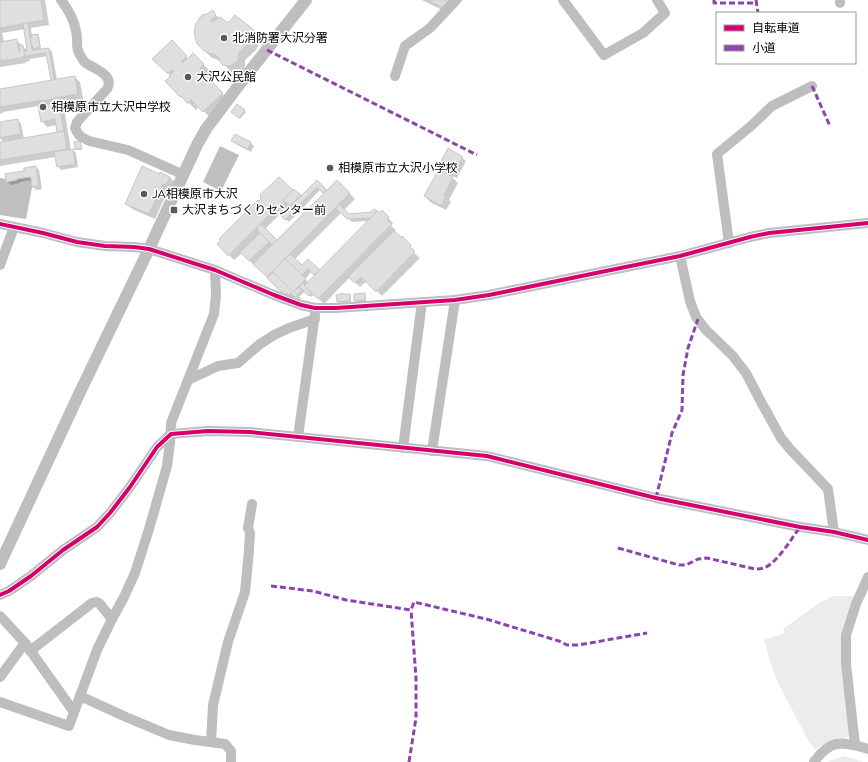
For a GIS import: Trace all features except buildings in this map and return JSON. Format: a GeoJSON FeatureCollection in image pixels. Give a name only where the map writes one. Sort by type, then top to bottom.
{"type":"FeatureCollection","features":[{"type":"Feature","properties":{"kind":"street"},"geometry":{"type":"LineString","coordinates":[[61,0],[69,12],[76,31],[78,52],[85,63],[105,75],[109,81],[107,88],[77,122],[75,128],[77,132],[80,136],[89,141],[128,150],[184,175]]}},
{"type":"Feature","properties":{"kind":"street"},"geometry":{"type":"LineString","coordinates":[[0,564],[149,250],[197,145],[206,129],[242,81],[306,0]]}},
{"type":"Feature","properties":{"kind":"street"},"geometry":{"type":"LineString","coordinates":[[395,76],[404,46],[430,28],[456,0]]}},
{"type":"Feature","properties":{"kind":"street"},"geometry":{"type":"LineString","coordinates":[[563,0],[604,55],[643,33],[665,13],[657,0]]}},
{"type":"Feature","properties":{"kind":"street"},"geometry":{"type":"LineString","coordinates":[[729,243],[717,154],[751,126],[772,106],[812,86]]}},
{"type":"Feature","properties":{"kind":"street"},"geometry":{"type":"LineString","coordinates":[[0,224],[77,242],[105,246],[134,247],[149,250],[215,270],[274,295],[301,305],[315,308],[455,300],[489,295],[680,256],[769,233],[868,223]]}},
{"type":"Feature","properties":{"kind":"street"},"geometry":{"type":"LineString","coordinates":[[0,265],[14,227]]}},
{"type":"Feature","properties":{"kind":"street"},"geometry":{"type":"LineString","coordinates":[[680,256],[690,301],[696,317],[706,330],[732,355],[746,373],[781,438],[828,489],[834,532]]}},
{"type":"Feature","properties":{"kind":"street"},"geometry":{"type":"LineString","coordinates":[[0,702],[69,726],[97,650],[135,573],[167,466],[171,423],[214,314],[216,295],[215,270]]}},
{"type":"Feature","properties":{"kind":"street"},"geometry":{"type":"LineString","coordinates":[[432,451],[455,300]]}},
{"type":"Feature","properties":{"kind":"street"},"geometry":{"type":"LineString","coordinates":[[403,448],[422,302]]}},
{"type":"Feature","properties":{"kind":"street"},"geometry":{"type":"LineString","coordinates":[[298,436],[315,319],[315,308]]}},
{"type":"Feature","properties":{"kind":"street"},"geometry":{"type":"LineString","coordinates":[[188,380],[218,366],[238,363],[260,344],[274,335],[315,319]]}},
{"type":"Feature","properties":{"kind":"street"},"geometry":{"type":"LineString","coordinates":[[0,595],[9,591],[31,576],[63,550],[97,527],[130,487],[157,447],[171,434],[208,431],[250,432],[298,436],[487,456],[656,498],[800,527],[834,532],[868,540]]}},
{"type":"Feature","properties":{"kind":"street"},"geometry":{"type":"LineString","coordinates":[[211,742],[212,705],[228,642],[245,592],[250,533],[248,528],[252,504]]}},
{"type":"Feature","properties":{"kind":"street"},"geometry":{"type":"LineString","coordinates":[[855,745],[846,664],[846,636],[856,604],[868,578]]}},
{"type":"Feature","properties":{"kind":"street"},"geometry":{"type":"LineString","coordinates":[[0,677],[28,647],[92,603],[99,603],[112,619]]}},
{"type":"Feature","properties":{"kind":"street"},"geometry":{"type":"LineString","coordinates":[[0,616],[28,647],[74,712]]}},
{"type":"Feature","properties":{"kind":"street"},"geometry":{"type":"LineString","coordinates":[[80,696],[169,735],[225,744],[231,751],[231,762]]}},
{"type":"Feature","properties":{"kind":"street"},"geometry":{"type":"LineString","coordinates":[[814,762],[824,751],[836,744],[855,745],[868,749]]}},
{"type":"Feature","properties":{"kind":"shaded area"},"geometry":{"type":"Polygon","coordinates":[[[220,146],[239,155],[221,191],[203,182],[220,146]]]}},
{"type":"Feature","properties":{"kind":"shaded area"},"geometry":{"type":"Polygon","coordinates":[[[30,177],[32,187],[26,219],[0,215],[0,178],[6,179],[6,182],[30,177]]]}},
{"type":"Feature","properties":{"kind":"shaded area"},"geometry":{"type":"Polygon","coordinates":[[[833,596],[854,596],[843,626],[841,642],[850,735],[844,739],[826,743],[815,750],[779,685],[764,640],[785,633],[783,629],[819,603],[833,596]]]}},
{"type":"Feature","properties":{"kind":"shaded area"},"geometry":{"type":"Polygon","coordinates":[[[844,756],[864,762],[827,762],[844,756]]]}},
{"type":"Feature","properties":{"kind":"marked path"},"geometry":{"type":"LineString","coordinates":[[714,0],[714,3],[756,3]]}},
{"type":"Feature","properties":{"kind":"marked path"},"geometry":{"type":"LineString","coordinates":[[756,0],[758,12]]}},
{"type":"Feature","properties":{"kind":"marked path"},"geometry":{"type":"LineString","coordinates":[[267,50],[477,155]]}},
{"type":"Feature","properties":{"kind":"marked path"},"geometry":{"type":"LineString","coordinates":[[812,86],[830,126]]}},
{"type":"Feature","properties":{"kind":"marked path"},"geometry":{"type":"LineString","coordinates":[[656,498],[672,433],[682,410],[683,375],[688,348],[698,319]]}},
{"type":"Feature","properties":{"kind":"marked path"},"geometry":{"type":"LineString","coordinates":[[618,548],[679,565],[686,565],[698,559],[707,558],[761,569],[769,565],[779,556],[800,527]]}},
{"type":"Feature","properties":{"kind":"marked path"},"geometry":{"type":"LineString","coordinates":[[271,586],[313,591],[346,600],[411,610],[414,602],[486,619],[559,641],[567,645],[578,645],[647,633]]}},
{"type":"Feature","properties":{"kind":"marked path"},"geometry":{"type":"LineString","coordinates":[[409,762],[416,718],[416,678],[411,610]]}},
{"type":"Feature","properties":{"kind":"cycle path"},"geometry":{"type":"LineString","coordinates":[[0,224],[77,242],[105,246],[149,249],[215,270],[301,305],[315,308],[336,308],[455,300],[489,295],[680,256],[769,233],[868,223]]}},
{"type":"Feature","properties":{"kind":"cycle path"},"geometry":{"type":"LineString","coordinates":[[0,595],[9,591],[31,576],[63,550],[97,527],[130,487],[157,447],[171,434],[208,431],[250,432],[487,456],[656,498],[800,527],[834,532],[868,540]]}},
{"type":"Feature","properties":{"kind":"place","name":"北消防署大沢分署"},"geometry":{"type":"Point","coordinates":[224,38]}},
{"type":"Feature","properties":{"kind":"place","name":"大沢公民館"},"geometry":{"type":"Point","coordinates":[188,77]}},
{"type":"Feature","properties":{"kind":"place","name":"相模原市立大沢中学校"},"geometry":{"type":"Point","coordinates":[43,107]}},
{"type":"Feature","properties":{"kind":"place","name":"相模原市立大沢小学校"},"geometry":{"type":"Point","coordinates":[330,168]}},
{"type":"Feature","properties":{"kind":"place","name":"JA相模原市大沢"},"geometry":{"type":"Point","coordinates":[144,194]}},
{"type":"Feature","properties":{"kind":"place","name":"大沢まちづくりセンター前"},"geometry":{"type":"Point","coordinates":[174,210]}}]}
